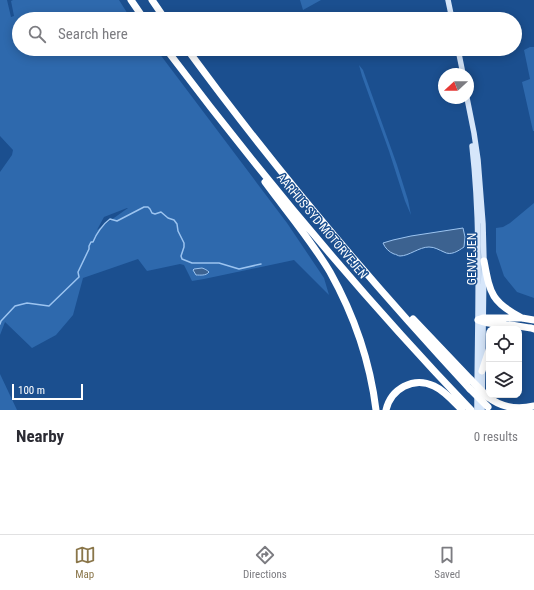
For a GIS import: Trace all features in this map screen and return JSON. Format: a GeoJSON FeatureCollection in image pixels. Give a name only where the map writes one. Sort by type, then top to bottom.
{"type":"FeatureCollection","features":[{"type":"Feature","properties":{"kind":"highway"},"geometry":{"type":"LineString","coordinates":[[131,0],[139,12]]}},
{"type":"Feature","properties":{"kind":"highway"},"geometry":{"type":"LineString","coordinates":[[152,0],[160,12]]}},
{"type":"Feature","properties":{"kind":"highway","name":"AARHUS SYD MOTORVEJEN"},"geometry":{"type":"LineString","coordinates":[[171,56],[252,158],[362,292],[470,410]]}},
{"type":"Feature","properties":{"kind":"highway","name":"AARHUS SYD MOTORVEJEN"},"geometry":{"type":"LineString","coordinates":[[192,56],[279,169],[332,234],[487,409]]}},
{"type":"Feature","properties":{"kind":"highway"},"geometry":{"type":"LineString","coordinates":[[252,158],[256,170],[313,245],[330,272],[345,301],[364,350],[376,410]]}},
{"type":"Feature","properties":{"kind":"highway"},"geometry":{"type":"LineString","coordinates":[[484,261],[490,289],[494,296],[503,307],[522,318]]}},
{"type":"Feature","properties":{"kind":"highway"},"geometry":{"type":"LineString","coordinates":[[373,281],[408,314],[488,397],[505,407],[515,409],[524,409],[534,406]]}},
{"type":"Feature","properties":{"kind":"highway"},"geometry":{"type":"LineString","coordinates":[[481,320],[522,318],[534,320]]}},
{"type":"Feature","properties":{"kind":"highway"},"geometry":{"type":"LineString","coordinates":[[481,320],[518,326]]}},
{"type":"Feature","properties":{"kind":"highway"},"geometry":{"type":"LineString","coordinates":[[522,327],[534,329]]}},
{"type":"Feature","properties":{"kind":"highway"},"geometry":{"type":"LineString","coordinates":[[482,371],[486,359]]}},
{"type":"Feature","properties":{"kind":"highway"},"geometry":{"type":"LineString","coordinates":[[386,410],[388,402],[402,386],[423,383],[434,386],[470,410]]}},
{"type":"Feature","properties":{"kind":"street"},"geometry":{"type":"LineString","coordinates":[[448,0],[451,12]]}},
{"type":"Feature","properties":{"kind":"street"},"geometry":{"type":"LineString","coordinates":[[459,56],[462,68]]}},
{"type":"Feature","properties":{"kind":"street","name":"GENVEJEN"},"geometry":{"type":"LineString","coordinates":[[468,104],[478,160],[484,261],[481,320],[470,410]]}},
{"type":"Feature","properties":{"kind":"street","name":"GENVEJEN"},"geometry":{"type":"LineString","coordinates":[[469,110],[478,224],[482,371],[487,409]]}},
{"type":"Feature","properties":{"kind":"shaded area"},"geometry":{"type":"Polygon","coordinates":[[[0,0],[7,0],[12,17],[12,56],[161,56],[287,223],[324,278],[329,295],[294,260],[192,281],[184,265],[180,264],[147,271],[138,259],[83,278],[73,315],[56,335],[32,348],[5,322],[0,335],[0,172],[12,155],[13,150],[0,136],[0,0]],[[128,208],[104,217],[97,230],[128,208]]]}},
{"type":"Feature","properties":{"kind":"shaded area"},"geometry":{"type":"Polygon","coordinates":[[[13,0],[119,0],[127,12],[13,12],[11,1],[13,0]]]}},
{"type":"Feature","properties":{"kind":"shaded area"},"geometry":{"type":"Polygon","coordinates":[[[300,0],[321,0],[303,10],[300,0]]]}},
{"type":"Feature","properties":{"kind":"shaded area"},"geometry":{"type":"Polygon","coordinates":[[[534,47],[534,131],[522,82],[530,79],[524,50],[534,47]]]}},
{"type":"Feature","properties":{"kind":"shaded area"},"geometry":{"type":"Polygon","coordinates":[[[359,65],[363,70],[397,165],[411,215],[405,201],[359,65]]]}},
{"type":"Feature","properties":{"kind":"shaded area"},"geometry":{"type":"Polygon","coordinates":[[[534,203],[534,298],[517,292],[504,276],[496,252],[496,228],[503,227],[510,223],[534,203]]]}},
{"type":"Feature","properties":{"kind":"shaded area"},"geometry":{"type":"Polygon","coordinates":[[[463,228],[465,237],[464,247],[452,253],[425,247],[407,255],[399,256],[389,251],[383,243],[411,236],[463,228]]]}},
{"type":"Feature","properties":{"kind":"shaded area"},"geometry":{"type":"Polygon","coordinates":[[[202,268],[209,272],[205,275],[196,275],[193,270],[194,269],[202,268]]]}},
{"type":"Feature","properties":{"kind":"shaded area"},"geometry":{"type":"Polygon","coordinates":[[[0,374],[17,410],[0,410],[0,374]]]}},
{"type":"Feature","properties":{"kind":"waterway"},"geometry":{"type":"LineString","coordinates":[[0,324],[15,306],[27,303],[49,306],[79,277],[78,272],[89,246],[105,224],[110,219],[117,221],[144,207],[148,207],[152,213],[155,214],[161,212],[168,218],[174,220],[177,224],[178,231],[184,243],[181,256],[182,259],[192,263],[219,263],[239,269],[261,264]]}}]}
